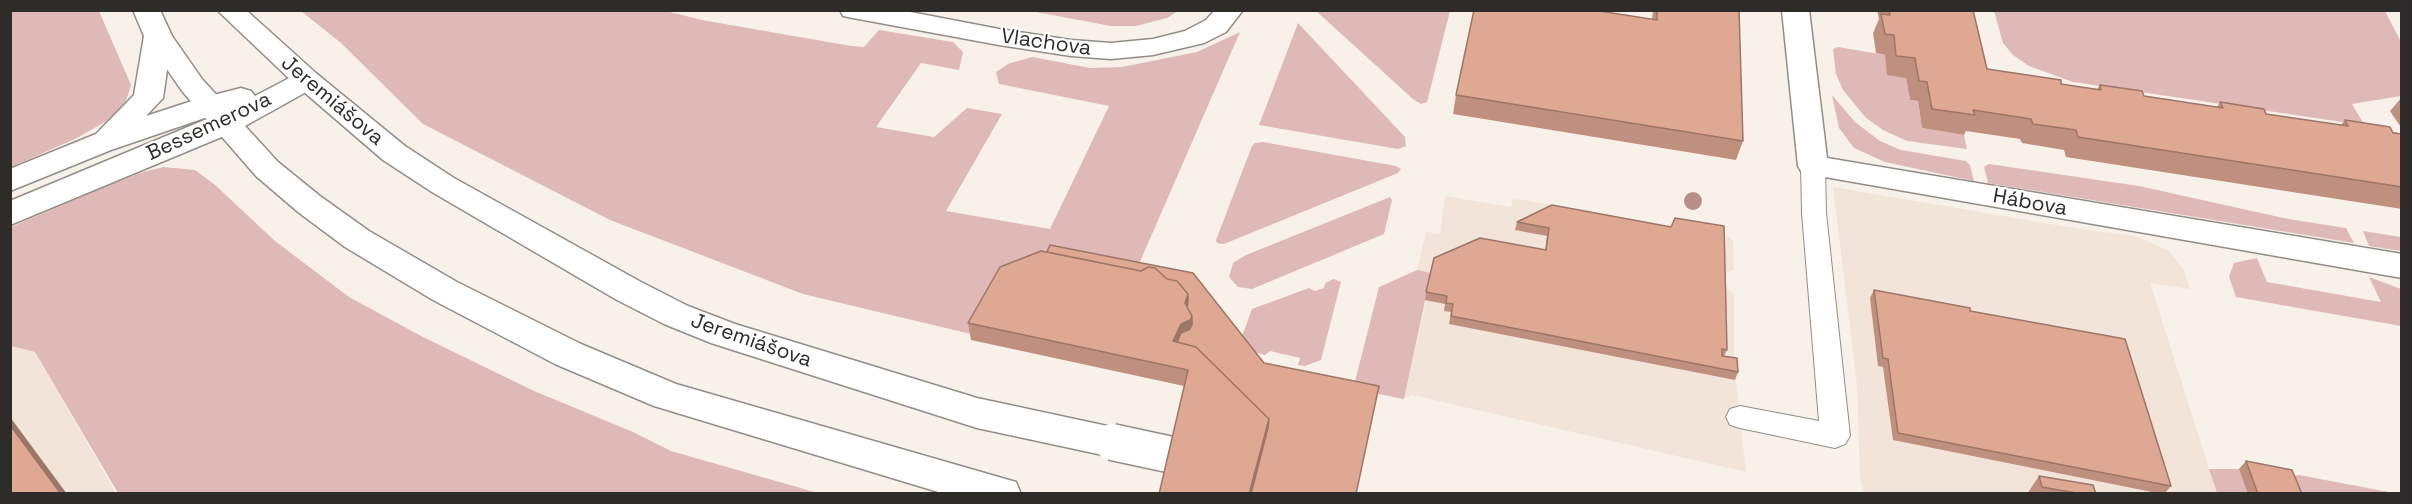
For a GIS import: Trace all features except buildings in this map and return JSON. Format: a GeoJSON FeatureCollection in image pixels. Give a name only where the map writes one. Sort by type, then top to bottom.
{"type":"FeatureCollection","features":[{"type":"Feature","properties":{"kind":"main road","name":"Jeremiášova"},"geometry":{"type":"LineString","coordinates":[[230,10],[307,80],[394,153],[443,185],[629,291],[676,315],[723,334],[977,413],[1250,471]]}},
{"type":"Feature","properties":{"kind":"main road","name":"Vlachova"},"geometry":{"type":"LineString","coordinates":[[853,10],[999,37],[1071,48],[1111,51],[1153,47],[1194,37],[1216,26],[1230,10]]}},
{"type":"Feature","properties":{"kind":"main road"},"geometry":{"type":"LineString","coordinates":[[1795,10],[1812,166]]}},
{"type":"Feature","properties":{"kind":"main road","name":"Bessemerova"},"geometry":{"type":"LineString","coordinates":[[100,143],[148,98],[152,23]]}},
{"type":"Feature","properties":{"kind":"main road"},"geometry":{"type":"LineString","coordinates":[[152,23],[216,114],[267,169],[309,204],[357,239],[445,291],[568,354],[667,396],[1002,494]]}},
{"type":"Feature","properties":{"kind":"main road","name":"Bessemerova"},"geometry":{"type":"LineString","coordinates":[[10,214],[216,114],[307,80]]}},
{"type":"Feature","properties":{"kind":"main road","name":"Bessemerova"},"geometry":{"type":"LineString","coordinates":[[10,181],[100,143],[216,114]]}},
{"type":"Feature","properties":{"kind":"main road","name":"Hábova"},"geometry":{"type":"LineString","coordinates":[[1812,166],[2402,266]]}},
{"type":"Feature","properties":{"kind":"lane"},"geometry":{"type":"LineString","coordinates":[[1740,417],[1835,436],[1814,213],[1812,166]]}},
{"type":"Feature","properties":{"kind":"shaded area"},"geometry":{"type":"Polygon","coordinates":[[[1038,10],[1178,11],[1167,18],[1136,26],[1111,26],[1036,12],[1038,10]]]}},
{"type":"Feature","properties":{"kind":"shaded area"},"geometry":{"type":"Polygon","coordinates":[[[11,11],[99,11],[131,85],[124,107],[105,122],[75,139],[11,167],[11,11]]]}},
{"type":"Feature","properties":{"kind":"shaded area"},"geometry":{"type":"Polygon","coordinates":[[[301,11],[666,11],[702,20],[851,46],[864,47],[879,30],[953,42],[963,52],[959,70],[921,63],[876,127],[934,137],[967,108],[1002,114],[946,211],[1050,229],[1109,106],[999,84],[996,72],[1008,64],[1032,57],[1090,68],[1122,67],[1197,52],[1240,32],[1139,264],[975,335],[803,294],[610,220],[423,124],[341,43],[301,11]]]}},
{"type":"Feature","properties":{"kind":"shaded area"},"geometry":{"type":"Polygon","coordinates":[[[1316,11],[1450,11],[1427,102],[1421,104],[1413,99],[1316,11]]]}},
{"type":"Feature","properties":{"kind":"shaded area"},"geometry":{"type":"Polygon","coordinates":[[[1994,11],[2385,11],[2401,42],[2401,96],[2352,104],[2362,121],[2369,126],[2073,82],[2029,66],[2013,55],[2003,43],[1994,11]]]}},
{"type":"Feature","properties":{"kind":"shaded area"},"geometry":{"type":"Polygon","coordinates":[[[1298,23],[1405,137],[1406,146],[1398,149],[1259,125],[1298,23]]]}},
{"type":"Feature","properties":{"kind":"shaded area"},"geometry":{"type":"Polygon","coordinates":[[[1838,47],[1885,55],[1906,78],[1910,100],[1918,101],[1922,128],[1964,135],[1967,149],[1907,141],[1883,130],[1866,118],[1843,90],[1836,74],[1833,49],[1838,47]]]}},
{"type":"Feature","properties":{"kind":"shaded area"},"geometry":{"type":"Polygon","coordinates":[[[1832,95],[1855,122],[1880,141],[1901,150],[1966,161],[1970,165],[1974,181],[1885,162],[1854,148],[1839,128],[1832,95]]]}},
{"type":"Feature","properties":{"kind":"shaded area"},"geometry":{"type":"Polygon","coordinates":[[[1263,142],[1396,166],[1401,169],[1398,173],[1224,244],[1217,243],[1216,240],[1252,146],[1263,142]]]}},
{"type":"Feature","properties":{"kind":"shaded area"},"geometry":{"type":"Polygon","coordinates":[[[1989,164],[2139,186],[2288,219],[2346,228],[2354,243],[1988,183],[1984,167],[1989,164]]]}},
{"type":"Feature","properties":{"kind":"shaded area"},"geometry":{"type":"Polygon","coordinates":[[[164,167],[195,170],[214,184],[275,241],[349,297],[423,337],[534,391],[633,432],[671,451],[818,493],[118,493],[35,352],[11,346],[11,227],[111,184],[164,167]]]}},
{"type":"Feature","properties":{"kind":"shaded area"},"geometry":{"type":"Polygon","coordinates":[[[1833,187],[2080,229],[2136,236],[2169,251],[2184,270],[2190,289],[2150,283],[2217,493],[1864,493],[1860,477],[1857,385],[1833,187]]]}},
{"type":"Feature","properties":{"kind":"shaded area"},"geometry":{"type":"Polygon","coordinates":[[[1445,196],[1511,207],[1513,198],[1728,236],[1733,241],[1734,270],[1722,275],[1727,288],[1734,294],[1734,366],[1746,472],[1412,395],[1404,399],[1426,302],[1424,301],[1430,273],[1417,270],[1426,232],[1440,234],[1445,196]]]}},
{"type":"Feature","properties":{"kind":"shaded area"},"geometry":{"type":"Polygon","coordinates":[[[1390,197],[1392,200],[1384,234],[1252,289],[1238,287],[1229,277],[1233,263],[1246,255],[1390,197]]]}},
{"type":"Feature","properties":{"kind":"shaded area"},"geometry":{"type":"Polygon","coordinates":[[[2363,231],[2401,237],[2401,251],[2369,246],[2363,231]]]}},
{"type":"Feature","properties":{"kind":"shaded area"},"geometry":{"type":"Polygon","coordinates":[[[2257,258],[2267,282],[2381,302],[2369,277],[2401,289],[2401,326],[2236,297],[2229,277],[2234,263],[2257,258]]]}},
{"type":"Feature","properties":{"kind":"shaded area"},"geometry":{"type":"Polygon","coordinates":[[[1417,270],[1431,273],[1404,399],[1353,389],[1379,287],[1417,270]]]}},
{"type":"Feature","properties":{"kind":"shaded area"},"geometry":{"type":"Polygon","coordinates":[[[1334,279],[1341,282],[1321,360],[1305,366],[1298,365],[1300,358],[1270,351],[1265,355],[1247,350],[1240,342],[1252,309],[1309,288],[1315,291],[1324,288],[1325,283],[1334,279]]]}},
{"type":"Feature","properties":{"kind":"shaded area"},"geometry":{"type":"Polygon","coordinates":[[[10,346],[35,352],[116,493],[11,493],[10,346]]]}},
{"type":"Feature","properties":{"kind":"shaded area"},"geometry":{"type":"Polygon","coordinates":[[[2209,469],[2239,469],[2248,493],[2217,493],[2209,469]]]}},
{"type":"Feature","properties":{"kind":"shaded area"},"geometry":{"type":"Polygon","coordinates":[[[2299,475],[2394,493],[2291,493],[2284,477],[2299,475]]]}}]}
